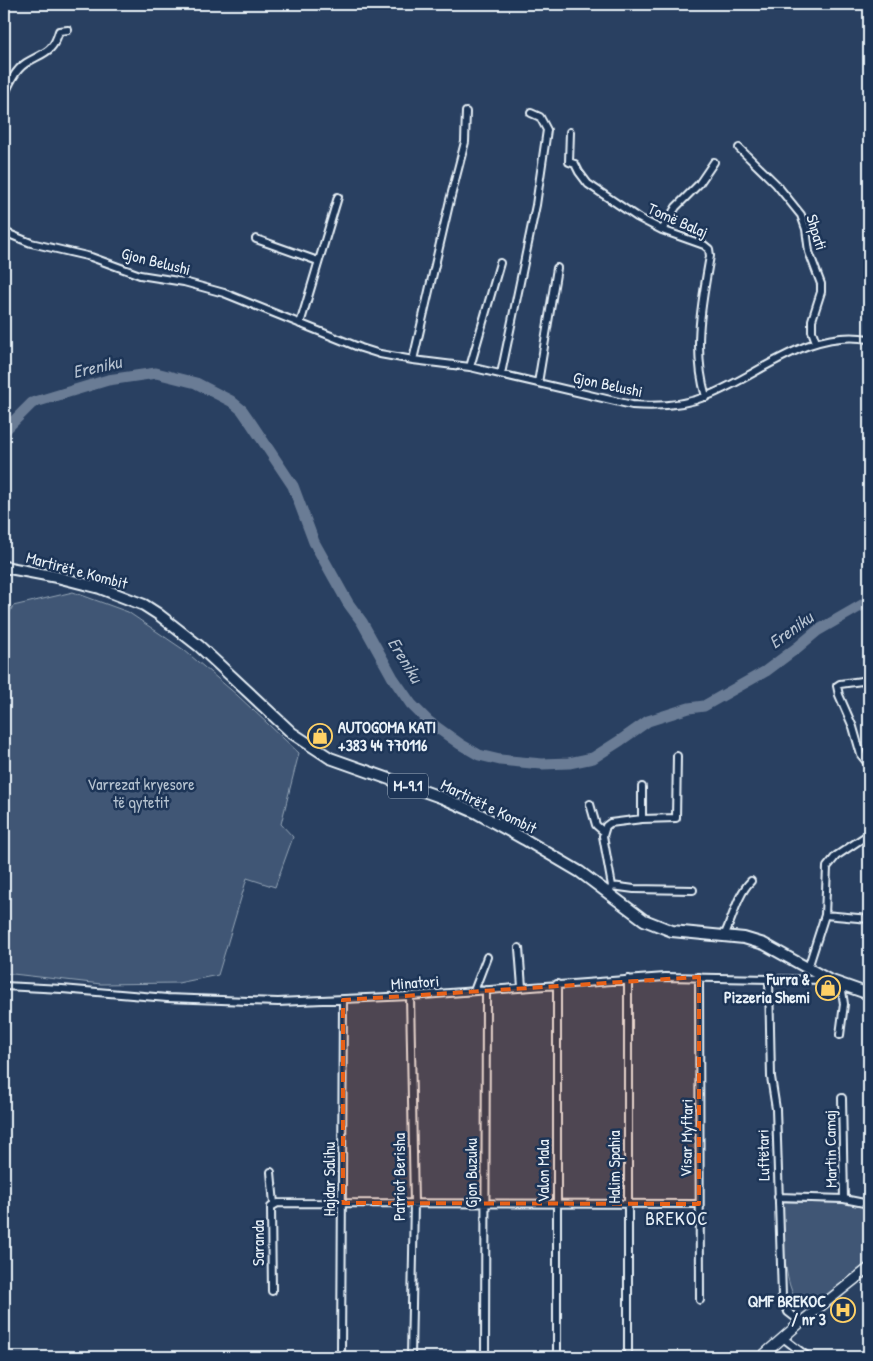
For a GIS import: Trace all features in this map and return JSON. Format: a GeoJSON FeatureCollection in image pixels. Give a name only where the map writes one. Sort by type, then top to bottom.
{"type":"FeatureCollection","features":[{"type":"Feature","properties":{"kind":"main road","name":"Martirët e Kombit"},"geometry":{"type":"LineString","coordinates":[[4,567],[57,577],[100,588],[144,606],[158,614],[200,646],[292,733],[330,758],[442,798],[476,813],[610,890],[644,920],[672,931],[744,938],[764,944],[829,980],[869,994]]}},
{"type":"Feature","properties":{"kind":"main road"},"geometry":{"type":"LineString","coordinates":[[761,1357],[801,1322],[869,1268]]}},
{"type":"Feature","properties":{"kind":"street"},"geometry":{"type":"LineString","coordinates":[[4,96],[16,73],[26,64],[50,50],[56,41],[59,31],[68,30]]}},
{"type":"Feature","properties":{"kind":"street"},"geometry":{"type":"LineString","coordinates":[[414,360],[465,142],[466,112]]}},
{"type":"Feature","properties":{"kind":"street"},"geometry":{"type":"LineString","coordinates":[[501,374],[536,205],[547,130],[540,117],[531,112]]}},
{"type":"Feature","properties":{"kind":"street","name":"Tomë Balaj"},"geometry":{"type":"LineString","coordinates":[[570,132],[569,162],[575,164],[588,184],[637,217],[662,230],[704,245],[709,249],[710,256],[701,310],[698,350],[702,384],[706,396]]}},
{"type":"Feature","properties":{"kind":"street","name":"Shpati"},"geometry":{"type":"LineString","coordinates":[[739,148],[776,184],[800,215],[806,229],[809,252],[821,284],[821,292],[812,320],[812,331],[816,342]]}},
{"type":"Feature","properties":{"kind":"street"},"geometry":{"type":"LineString","coordinates":[[662,230],[676,207],[699,184],[714,162]]}},
{"type":"Feature","properties":{"kind":"street"},"geometry":{"type":"LineString","coordinates":[[300,324],[338,197]]}},
{"type":"Feature","properties":{"kind":"street","name":"Gjon Belushi"},"geometry":{"type":"LineString","coordinates":[[4,232],[31,243],[91,257],[140,275],[208,288],[361,348],[414,360],[470,367],[640,406],[685,403],[706,396],[816,342],[840,337],[869,339]]}},
{"type":"Feature","properties":{"kind":"street"},"geometry":{"type":"LineString","coordinates":[[256,239],[318,261]]}},
{"type":"Feature","properties":{"kind":"street"},"geometry":{"type":"LineString","coordinates":[[470,367],[500,263]]}},
{"type":"Feature","properties":{"kind":"street"},"geometry":{"type":"LineString","coordinates":[[538,383],[557,268]]}},
{"type":"Feature","properties":{"kind":"street"},"geometry":{"type":"LineString","coordinates":[[869,680],[837,686],[839,696],[853,727],[861,755],[869,765]]}},
{"type":"Feature","properties":{"kind":"street"},"geometry":{"type":"LineString","coordinates":[[678,756],[676,818],[642,818],[610,823],[606,826],[604,832],[610,890],[694,890]]}},
{"type":"Feature","properties":{"kind":"street"},"geometry":{"type":"LineString","coordinates":[[642,787],[642,818]]}},
{"type":"Feature","properties":{"kind":"street"},"geometry":{"type":"LineString","coordinates":[[590,804],[596,825],[604,832]]}},
{"type":"Feature","properties":{"kind":"street"},"geometry":{"type":"LineString","coordinates":[[808,968],[824,914],[828,868],[836,856],[869,834]]}},
{"type":"Feature","properties":{"kind":"street"},"geometry":{"type":"LineString","coordinates":[[724,936],[744,888],[751,881]]}},
{"type":"Feature","properties":{"kind":"street"},"geometry":{"type":"LineString","coordinates":[[824,914],[869,919]]}},
{"type":"Feature","properties":{"kind":"street"},"geometry":{"type":"LineString","coordinates":[[519,948],[522,987]]}},
{"type":"Feature","properties":{"kind":"street"},"geometry":{"type":"LineString","coordinates":[[474,991],[487,957]]}},
{"type":"Feature","properties":{"kind":"street","name":"Minatori"},"geometry":{"type":"LineString","coordinates":[[4,986],[278,1002],[343,1000],[557,984],[700,977],[829,980]]}},
{"type":"Feature","properties":{"kind":"street","name":"Visar Myftari"},"geometry":{"type":"LineString","coordinates":[[700,977],[700,1300]]}},
{"type":"Feature","properties":{"kind":"street","name":"Halim Spahia"},"geometry":{"type":"LineString","coordinates":[[628,980],[628,1356]]}},
{"type":"Feature","properties":{"kind":"street","name":"Luftëtari"},"geometry":{"type":"LineString","coordinates":[[769,980],[771,1077],[776,1108],[782,1296],[788,1312],[801,1322]]}},
{"type":"Feature","properties":{"kind":"street","name":"Valon Mala"},"geometry":{"type":"LineString","coordinates":[[557,984],[557,1357]]}},
{"type":"Feature","properties":{"kind":"street"},"geometry":{"type":"LineString","coordinates":[[840,1035],[844,1004],[841,984]]}},
{"type":"Feature","properties":{"kind":"street","name":"Gjon Buzuku"},"geometry":{"type":"LineString","coordinates":[[485,1357],[486,990]]}},
{"type":"Feature","properties":{"kind":"street","name":"Patriot Berisha"},"geometry":{"type":"LineString","coordinates":[[410,996],[414,1203],[411,1357]]}},
{"type":"Feature","properties":{"kind":"street","name":"Hajdar Salihu"},"geometry":{"type":"LineString","coordinates":[[341,1357],[343,1000]]}},
{"type":"Feature","properties":{"kind":"street","name":"Martin Camaj"},"geometry":{"type":"LineString","coordinates":[[842,1098],[844,1199]]}},
{"type":"Feature","properties":{"kind":"street"},"geometry":{"type":"LineString","coordinates":[[271,1172],[274,1204]]}},
{"type":"Feature","properties":{"kind":"street","name":"Martin Camaj"},"geometry":{"type":"LineString","coordinates":[[778,1197],[844,1199],[869,1204]]}},
{"type":"Feature","properties":{"kind":"street","name":"Saranda"},"geometry":{"type":"LineString","coordinates":[[272,1291],[271,1207],[274,1204],[699,1204]]}},
{"type":"Feature","properties":{"kind":"street"},"geometry":{"type":"LineString","coordinates":[[784,1338],[808,1357]]}},
{"type":"Feature","properties":{"kind":"highlighted area"},"geometry":{"type":"Polygon","coordinates":[[[699,977],[699,1204],[343,1203],[343,1000],[699,977]]]}},
{"type":"Feature","properties":{"kind":"green space","name":"Varrezat kryesore të qytetit"},"geometry":{"type":"Polygon","coordinates":[[[73,592],[128,612],[184,650],[237,695],[299,753],[281,824],[293,837],[275,887],[247,878],[218,975],[178,983],[101,984],[4,973],[4,623],[13,606],[73,592]]]}},
{"type":"Feature","properties":{"kind":"green space"},"geometry":{"type":"Polygon","coordinates":[[[783,1202],[843,1203],[869,1207],[869,1261],[807,1311],[798,1303],[788,1278],[785,1262],[783,1202]]]}},
{"type":"Feature","properties":{"kind":"waterway","name":"Ereniku"},"geometry":{"type":"LineString","coordinates":[[4,431],[32,403],[108,380],[156,373],[196,383],[231,401],[242,410],[293,486],[314,542],[348,603],[362,622],[393,678],[411,704],[428,721],[460,744],[479,755],[500,760],[542,764],[569,763],[593,758],[648,721],[689,708],[704,706],[766,671],[817,631],[869,601]]}},
{"type":"Feature","properties":{"kind":"waterway"},"geometry":{"type":"LineString","coordinates":[[4,412],[11,425]]}},
{"type":"Feature","properties":{"kind":"place","name":"AUTOGOMA KATI +383 44 770116"},"geometry":{"type":"Point","coordinates":[320,736]}},
{"type":"Feature","properties":{"kind":"place","name":"Furra & Pizzeria Shemi"},"geometry":{"type":"Point","coordinates":[828,988]}},
{"type":"Feature","properties":{"kind":"place","name":"QMF BREKOC / nr 3"},"geometry":{"type":"Point","coordinates":[843,1310]}},
{"type":"Feature","properties":{"kind":"district","name":"BREKOC"},"geometry":{"type":"Point","coordinates":[677,1218]}}]}
